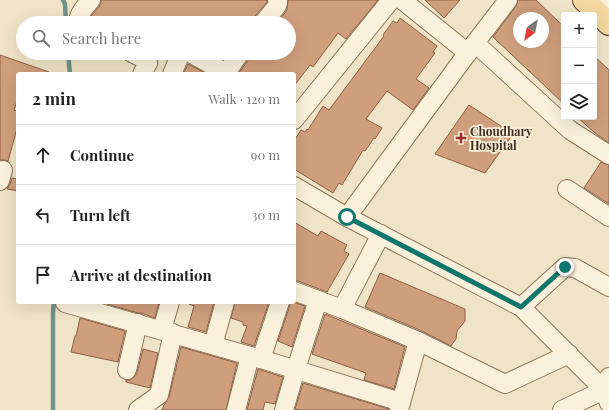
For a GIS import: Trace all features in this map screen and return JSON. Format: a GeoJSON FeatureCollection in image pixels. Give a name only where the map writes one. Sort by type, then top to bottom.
{"type":"FeatureCollection","features":[{"type":"Feature","properties":{"kind":"main road"},"geometry":{"type":"LineString","coordinates":[[584,0],[608,6]]}},
{"type":"Feature","properties":{"kind":"street"},"geometry":{"type":"LineString","coordinates":[[78,16],[91,0]]}},
{"type":"Feature","properties":{"kind":"street"},"geometry":{"type":"LineString","coordinates":[[269,16],[277,6],[277,0]]}},
{"type":"Feature","properties":{"kind":"street"},"geometry":{"type":"LineString","coordinates":[[296,118],[391,0]]}},
{"type":"Feature","properties":{"kind":"street"},"geometry":{"type":"LineString","coordinates":[[402,0],[472,48],[570,130],[609,155]]}},
{"type":"Feature","properties":{"kind":"street"},"geometry":{"type":"LineString","coordinates":[[347,217],[508,0]]}},
{"type":"Feature","properties":{"kind":"street"},"geometry":{"type":"LineString","coordinates":[[143,72],[148,63],[145,60]]}},
{"type":"Feature","properties":{"kind":"street"},"geometry":{"type":"LineString","coordinates":[[173,72],[178,60]]}},
{"type":"Feature","properties":{"kind":"street"},"geometry":{"type":"LineString","coordinates":[[203,60],[226,72],[235,60]]}},
{"type":"Feature","properties":{"kind":"street"},"geometry":{"type":"LineString","coordinates":[[296,187],[347,217],[521,307],[607,390],[562,410]]}},
{"type":"Feature","properties":{"kind":"street"},"geometry":{"type":"LineString","coordinates":[[567,189],[609,217]]}},
{"type":"Feature","properties":{"kind":"street"},"geometry":{"type":"LineString","coordinates":[[342,309],[381,234]]}},
{"type":"Feature","properties":{"kind":"street"},"geometry":{"type":"LineString","coordinates":[[521,307],[565,267],[574,268],[609,287]]}},
{"type":"Feature","properties":{"kind":"street"},"geometry":{"type":"LineString","coordinates":[[296,292],[342,309],[418,341],[505,384],[569,354]]}},
{"type":"Feature","properties":{"kind":"street"},"geometry":{"type":"LineString","coordinates":[[284,410],[318,300]]}},
{"type":"Feature","properties":{"kind":"street"},"geometry":{"type":"LineString","coordinates":[[74,304],[103,307],[138,323],[296,369],[400,406],[418,341]]}},
{"type":"Feature","properties":{"kind":"street"},"geometry":{"type":"LineString","coordinates":[[138,410],[159,395],[168,332],[170,304]]}},
{"type":"Feature","properties":{"kind":"street"},"geometry":{"type":"LineString","coordinates":[[213,345],[224,304]]}},
{"type":"Feature","properties":{"kind":"street"},"geometry":{"type":"LineString","coordinates":[[236,410],[279,304]]}},
{"type":"Feature","properties":{"kind":"street"},"geometry":{"type":"LineString","coordinates":[[127,370],[138,323]]}},
{"type":"Feature","properties":{"kind":"building"},"geometry":{"type":"Polygon","coordinates":[[[101,0],[267,0],[255,16],[91,16],[99,7],[101,0]]]}},
{"type":"Feature","properties":{"kind":"building"},"geometry":{"type":"Polygon","coordinates":[[[288,0],[378,0],[346,39],[338,33],[313,67],[310,65],[296,83],[296,72],[239,72],[248,60],[296,60],[296,16],[282,16],[287,10],[288,0]]]}},
{"type":"Feature","properties":{"kind":"building"},"geometry":{"type":"Polygon","coordinates":[[[425,0],[460,0],[444,18],[425,0]]]}},
{"type":"Feature","properties":{"kind":"building"},"geometry":{"type":"Polygon","coordinates":[[[518,0],[536,0],[548,12],[513,12],[513,48],[549,48],[549,13],[561,24],[561,101],[493,37],[516,6],[518,0]]]}},
{"type":"Feature","properties":{"kind":"building"},"geometry":{"type":"Polygon","coordinates":[[[400,18],[437,46],[433,52],[435,53],[416,79],[429,88],[413,110],[387,91],[366,119],[382,128],[365,151],[363,150],[342,185],[339,183],[333,193],[296,170],[296,138],[301,130],[305,132],[307,129],[308,130],[323,106],[329,110],[384,36],[383,35],[393,21],[397,23],[400,18]]]}},
{"type":"Feature","properties":{"kind":"building"},"geometry":{"type":"Polygon","coordinates":[[[0,55],[49,72],[16,72],[16,104],[14,110],[16,110],[16,132],[8,161],[0,160],[0,55]]]}},
{"type":"Feature","properties":{"kind":"building"},"geometry":{"type":"Polygon","coordinates":[[[597,59],[609,70],[609,143],[580,120],[597,120],[597,59]]]}},
{"type":"Feature","properties":{"kind":"building"},"geometry":{"type":"Polygon","coordinates":[[[188,64],[203,72],[184,72],[188,64]]]}},
{"type":"Feature","properties":{"kind":"building"},"geometry":{"type":"Polygon","coordinates":[[[469,105],[513,134],[485,173],[435,154],[469,105]]]}},
{"type":"Feature","properties":{"kind":"building"},"geometry":{"type":"Polygon","coordinates":[[[601,162],[609,165],[609,204],[584,188],[601,162]]]}},
{"type":"Feature","properties":{"kind":"building"},"geometry":{"type":"Polygon","coordinates":[[[12,178],[16,179],[16,191],[7,189],[12,178]]]}},
{"type":"Feature","properties":{"kind":"building"},"geometry":{"type":"Polygon","coordinates":[[[296,223],[318,236],[321,231],[347,245],[344,251],[349,254],[327,292],[296,281],[296,223]]]}},
{"type":"Feature","properties":{"kind":"building"},"geometry":{"type":"Polygon","coordinates":[[[380,273],[465,309],[465,321],[457,331],[456,339],[451,346],[422,331],[365,307],[380,273]]]}},
{"type":"Feature","properties":{"kind":"building"},"geometry":{"type":"Polygon","coordinates":[[[296,303],[305,306],[292,347],[278,341],[290,305],[296,303]]]}},
{"type":"Feature","properties":{"kind":"building"},"geometry":{"type":"Polygon","coordinates":[[[107,304],[158,304],[155,318],[107,304]]]}},
{"type":"Feature","properties":{"kind":"building"},"geometry":{"type":"Polygon","coordinates":[[[189,304],[213,304],[206,332],[188,327],[194,306],[189,304]]]}},
{"type":"Feature","properties":{"kind":"building"},"geometry":{"type":"Polygon","coordinates":[[[234,304],[268,304],[254,346],[241,342],[247,326],[243,325],[243,322],[231,318],[234,304]]]}},
{"type":"Feature","properties":{"kind":"building"},"geometry":{"type":"Polygon","coordinates":[[[325,314],[405,347],[394,389],[364,380],[366,373],[312,354],[325,314]]]}},
{"type":"Feature","properties":{"kind":"building"},"geometry":{"type":"Polygon","coordinates":[[[80,318],[125,331],[118,362],[71,352],[80,318]]]}},
{"type":"Feature","properties":{"kind":"building"},"geometry":{"type":"Polygon","coordinates":[[[181,347],[237,363],[226,410],[162,410],[169,397],[181,347]]]}},
{"type":"Feature","properties":{"kind":"building"},"geometry":{"type":"Polygon","coordinates":[[[143,349],[158,353],[150,388],[126,382],[126,380],[130,380],[137,373],[143,349]]]}},
{"type":"Feature","properties":{"kind":"building"},"geometry":{"type":"Polygon","coordinates":[[[258,369],[283,377],[275,404],[265,402],[263,410],[247,410],[258,369]]]}},
{"type":"Feature","properties":{"kind":"building"},"geometry":{"type":"Polygon","coordinates":[[[303,383],[389,409],[389,410],[295,409],[303,383]]]}},
{"type":"Feature","properties":{"kind":"waterway"},"geometry":{"type":"LineString","coordinates":[[63,0],[65,4],[66,16]]}},
{"type":"Feature","properties":{"kind":"waterway"},"geometry":{"type":"LineString","coordinates":[[69,60],[70,72]]}},
{"type":"Feature","properties":{"kind":"waterway"},"geometry":{"type":"LineString","coordinates":[[53,410],[54,304]]}},
{"type":"Feature","properties":{"kind":"place","name":"Choudhary Hospital"},"geometry":{"type":"Point","coordinates":[461,138]}},
{"type":"Feature","properties":{"kind":"route"},"geometry":{"type":"LineString","coordinates":[[347,217],[521,307],[565,267]]}}]}
